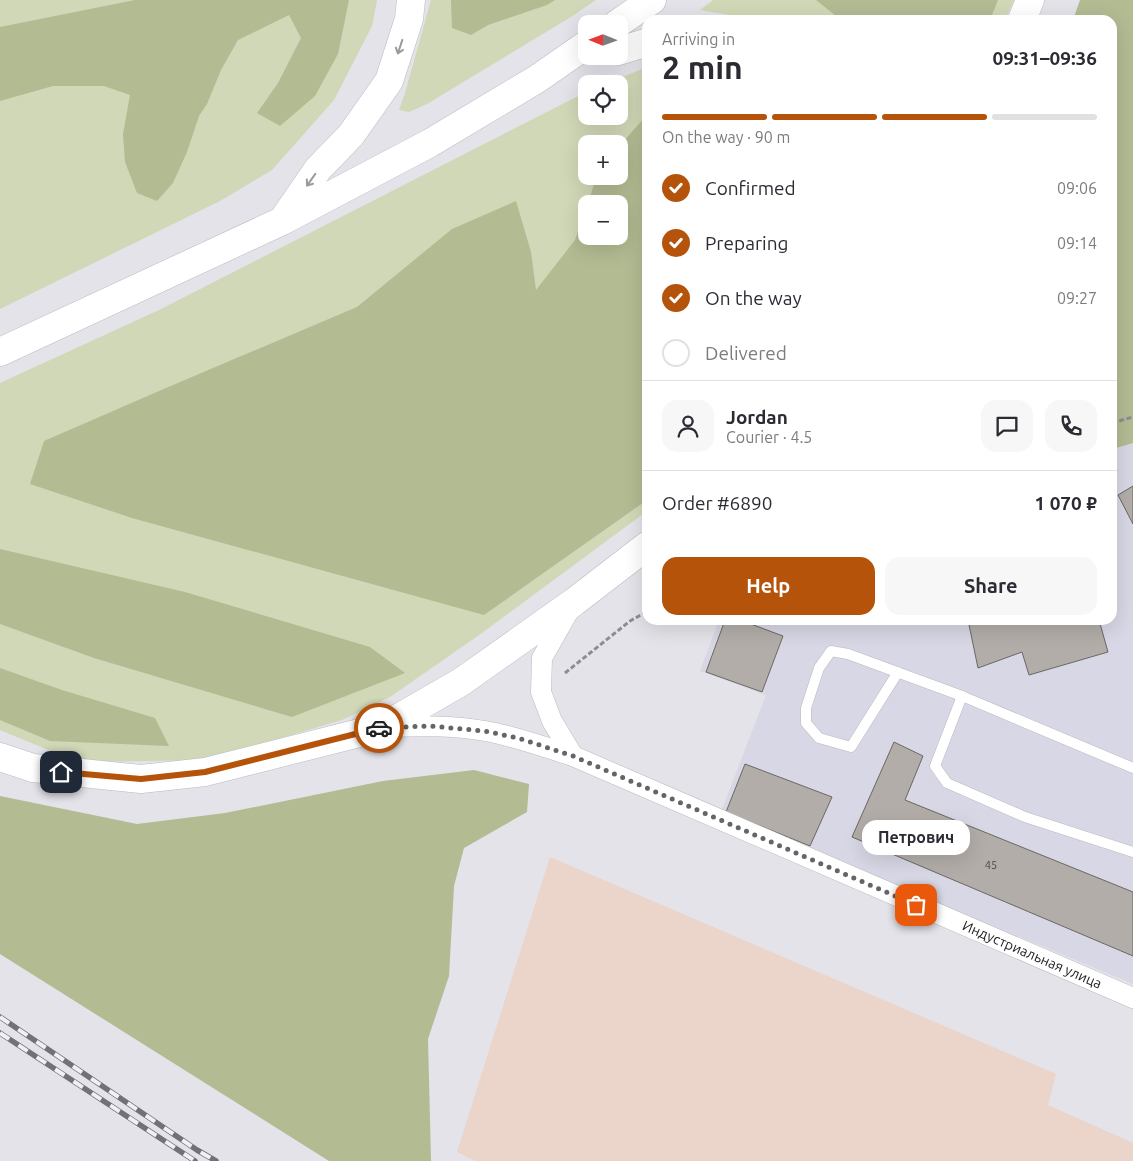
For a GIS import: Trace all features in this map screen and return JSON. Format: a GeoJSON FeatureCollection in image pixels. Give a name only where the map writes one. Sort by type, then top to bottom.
{"type":"FeatureCollection","features":[{"type":"Feature","properties":{"kind":"street"},"geometry":{"type":"LineString","coordinates":[[282,221],[318,169],[351,135],[389,81],[409,19],[410,0]]}},
{"type":"Feature","properties":{"kind":"street"},"geometry":{"type":"LineString","coordinates":[[628,16],[652,0]]}},
{"type":"Feature","properties":{"kind":"street"},"geometry":{"type":"LineString","coordinates":[[1024,15],[1030,0]]}},
{"type":"Feature","properties":{"kind":"street"},"geometry":{"type":"LineString","coordinates":[[628,48],[642,44]]}},
{"type":"Feature","properties":{"kind":"street"},"geometry":{"type":"LineString","coordinates":[[0,352],[282,221],[430,143],[537,79],[578,51]]}},
{"type":"Feature","properties":{"kind":"street"},"geometry":{"type":"LineString","coordinates":[[537,79],[578,64]]}},
{"type":"Feature","properties":{"kind":"street"},"geometry":{"type":"LineString","coordinates":[[0,757],[33,768],[141,779],[205,772],[383,727],[461,682],[574,602],[642,550]]}},
{"type":"Feature","properties":{"kind":"street"},"geometry":{"type":"LineString","coordinates":[[573,756],[552,720],[541,692],[542,658],[574,602]]}},
{"type":"Feature","properties":{"kind":"street","name":"Индустриальная улица"},"geometry":{"type":"LineString","coordinates":[[383,727],[430,726],[484,731],[518,738],[573,756],[1133,998]]}},
{"type":"Feature","properties":{"kind":"lane"},"geometry":{"type":"LineString","coordinates":[[898,672],[851,747],[819,738],[806,723],[806,708],[819,668],[831,651],[848,654],[898,672],[962,696],[1133,768]]}},
{"type":"Feature","properties":{"kind":"lane"},"geometry":{"type":"LineString","coordinates":[[962,696],[935,766],[947,783],[1025,817],[1133,852]]}},
{"type":"Feature","properties":{"kind":"path"},"geometry":{"type":"LineString","coordinates":[[1117,422],[1133,417]]}},
{"type":"Feature","properties":{"kind":"path"},"geometry":{"type":"LineString","coordinates":[[541,692],[630,621],[642,614]]}},
{"type":"Feature","properties":{"kind":"shaded area"},"geometry":{"type":"Polygon","coordinates":[[[1133,443],[1133,984],[721,812],[766,695],[700,671],[717,625],[1117,625],[1117,448],[1133,443]]]}},
{"type":"Feature","properties":{"kind":"shaded area"},"geometry":{"type":"Polygon","coordinates":[[[550,857],[1056,1074],[1048,1105],[1133,1143],[1133,1161],[475,1161],[457,1152],[550,857]]]}},
{"type":"Feature","properties":{"kind":"green space"},"geometry":{"type":"Polygon","coordinates":[[[0,0],[377,0],[372,26],[334,100],[272,170],[220,201],[0,309],[0,0]]]}},
{"type":"Feature","properties":{"kind":"green space"},"geometry":{"type":"Polygon","coordinates":[[[135,0],[349,0],[338,54],[315,96],[280,126],[257,113],[278,83],[301,38],[289,15],[238,40],[221,70],[207,104],[199,116],[187,152],[173,183],[157,201],[137,193],[125,162],[123,134],[130,95],[104,86],[53,86],[0,101],[0,27],[135,0]]]}},
{"type":"Feature","properties":{"kind":"green space"},"geometry":{"type":"Polygon","coordinates":[[[431,0],[596,0],[427,104],[409,112],[399,110],[431,0]]]}},
{"type":"Feature","properties":{"kind":"green space"},"geometry":{"type":"Polygon","coordinates":[[[451,0],[555,0],[547,5],[488,25],[471,35],[452,28],[451,0]]]}},
{"type":"Feature","properties":{"kind":"green space"},"geometry":{"type":"Polygon","coordinates":[[[713,0],[1014,0],[1007,15],[729,15],[700,10],[713,0]]]}},
{"type":"Feature","properties":{"kind":"green space"},"geometry":{"type":"Polygon","coordinates":[[[816,0],[998,0],[992,15],[835,15],[816,0]]]}},
{"type":"Feature","properties":{"kind":"green space"},"geometry":{"type":"Polygon","coordinates":[[[1080,0],[1133,0],[1133,443],[1117,448],[1117,15],[1075,15],[1080,0]]]}},
{"type":"Feature","properties":{"kind":"green space"},"geometry":{"type":"Polygon","coordinates":[[[642,69],[642,515],[482,633],[390,697],[342,720],[247,748],[215,760],[77,762],[0,730],[0,383],[159,310],[578,96],[578,125],[628,125],[627,75],[642,69]]]}},
{"type":"Feature","properties":{"kind":"green space"},"geometry":{"type":"Polygon","coordinates":[[[642,121],[642,504],[484,615],[132,518],[30,484],[44,441],[357,307],[452,229],[516,201],[531,252],[536,290],[575,240],[578,231],[578,245],[628,245],[628,195],[591,195],[594,185],[628,185],[628,136],[642,121]]]}},
{"type":"Feature","properties":{"kind":"green space"},"geometry":{"type":"Polygon","coordinates":[[[0,549],[185,592],[370,647],[405,673],[292,717],[94,658],[0,624],[0,549]]]}},
{"type":"Feature","properties":{"kind":"green space"},"geometry":{"type":"Polygon","coordinates":[[[0,668],[62,690],[155,718],[169,746],[50,741],[0,720],[0,668]]]}},
{"type":"Feature","properties":{"kind":"green space"},"geometry":{"type":"Polygon","coordinates":[[[474,770],[529,784],[527,812],[464,848],[454,886],[449,976],[428,1039],[431,1161],[329,1161],[0,954],[0,796],[137,824],[225,813],[383,781],[474,770]]]}},
{"type":"Feature","properties":{"kind":"building"},"geometry":{"type":"Polygon","coordinates":[[[1133,486],[1133,524],[1118,495],[1133,486]]]}},
{"type":"Feature","properties":{"kind":"building"},"geometry":{"type":"Polygon","coordinates":[[[723,625],[753,625],[783,636],[762,692],[706,672],[723,625]]]}},
{"type":"Feature","properties":{"kind":"building"},"geometry":{"type":"Polygon","coordinates":[[[969,625],[1100,625],[1108,652],[1029,675],[1022,652],[978,668],[969,625]]]}},
{"type":"Feature","properties":{"kind":"building"},"geometry":{"type":"Polygon","coordinates":[[[894,742],[923,756],[905,800],[1133,892],[1133,956],[852,837],[894,742]]]}},
{"type":"Feature","properties":{"kind":"building"},"geometry":{"type":"Polygon","coordinates":[[[745,764],[832,797],[810,846],[726,812],[745,764]]]}},
{"type":"Feature","properties":{"kind":"railway"},"geometry":{"type":"LineString","coordinates":[[0,1017],[216,1161]]}},
{"type":"Feature","properties":{"kind":"railway"},"geometry":{"type":"LineString","coordinates":[[0,1033],[195,1161]]}},
{"type":"Feature","properties":{"kind":"way so far"},"geometry":{"type":"LineString","coordinates":[[379,728],[430,726],[484,731],[518,738],[573,756],[916,905]]}},
{"type":"Feature","properties":{"kind":"place","name":"Петрович"},"geometry":{"type":"Point","coordinates":[916,905]}},
{"type":"Feature","properties":{"kind":"route"},"geometry":{"type":"LineString","coordinates":[[61,772],[141,779],[205,772],[379,728]]}}]}
